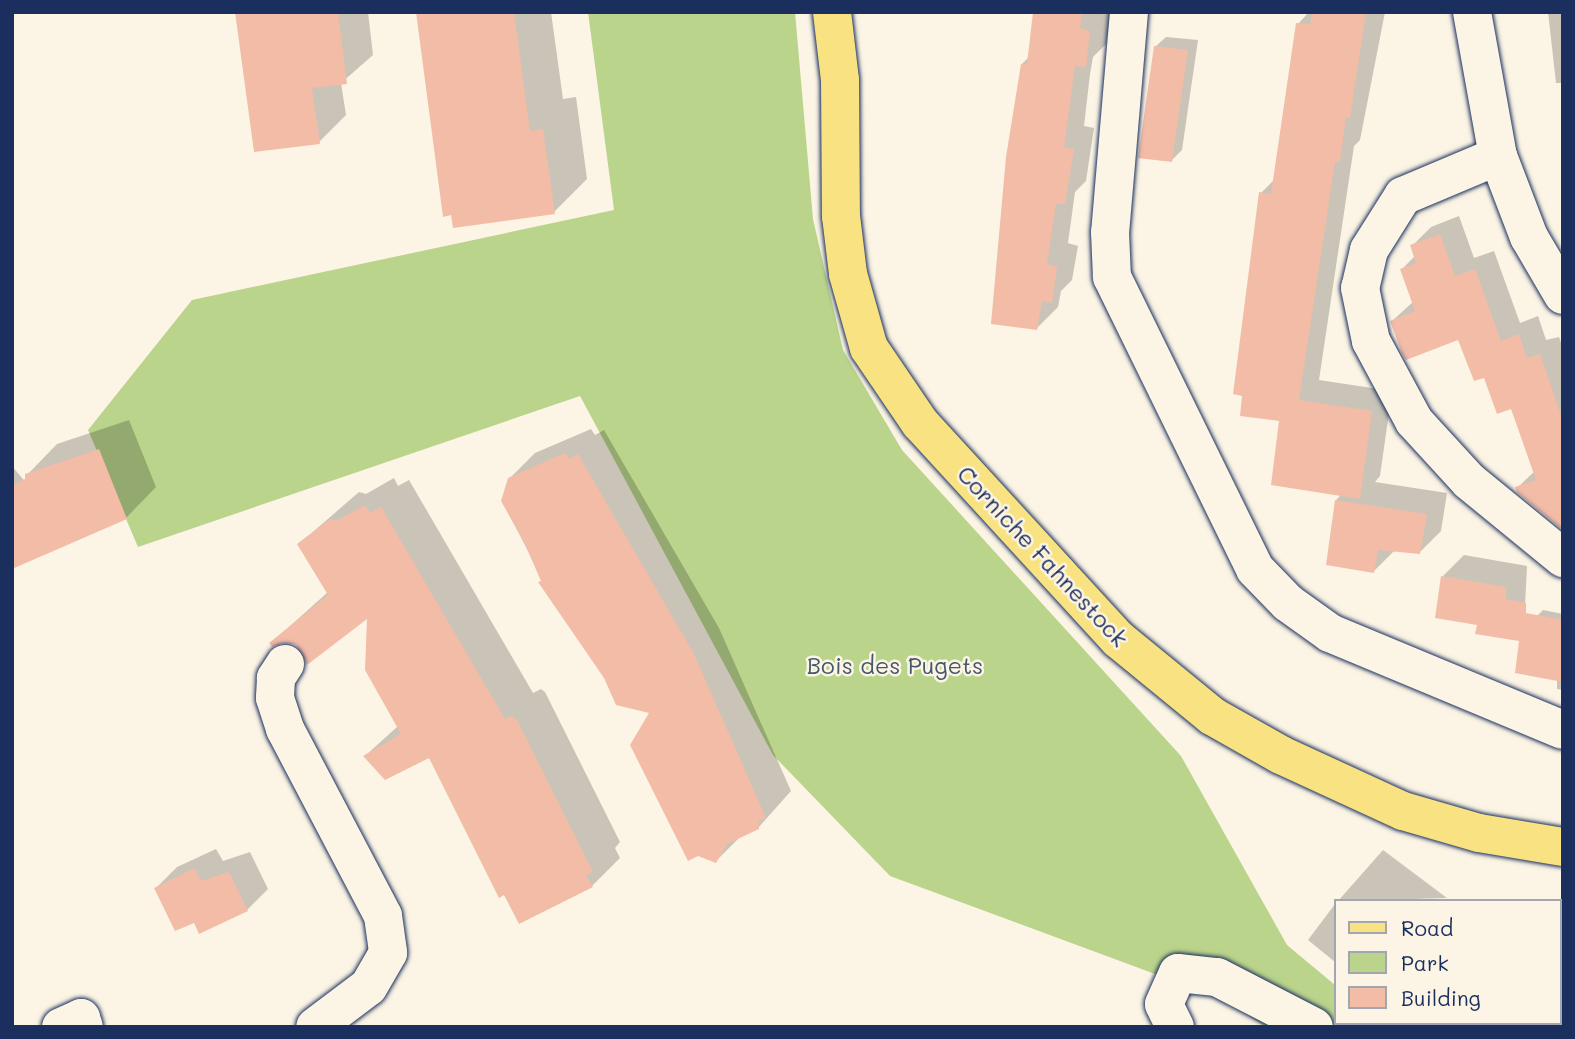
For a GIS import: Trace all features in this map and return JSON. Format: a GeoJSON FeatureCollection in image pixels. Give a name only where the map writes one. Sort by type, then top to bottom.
{"type":"FeatureCollection","features":[{"type":"Feature","properties":{"kind":"main road","name":"Corniche Fahnestock"},"geometry":{"type":"LineString","coordinates":[[832,12],[840,80],[841,216],[848,274],[869,348],[920,423],[1118,639],[1212,716],[1281,755],[1404,811],[1479,833],[1563,847]]}},
{"type":"Feature","properties":{"kind":"street"},"geometry":{"type":"LineString","coordinates":[[1129,12],[1110,232],[1112,277],[1255,569],[1288,603],[1330,633],[1563,730]]}},
{"type":"Feature","properties":{"kind":"street"},"geometry":{"type":"LineString","coordinates":[[1472,12],[1498,156],[1529,237],[1563,295]]}},
{"type":"Feature","properties":{"kind":"street"},"geometry":{"type":"LineString","coordinates":[[1498,156],[1403,196],[1369,250],[1360,288],[1371,341],[1414,421],[1469,481],[1563,558]]}},
{"type":"Feature","properties":{"kind":"street"},"geometry":{"type":"LineString","coordinates":[[285,664],[276,678],[275,698],[285,729],[383,916],[388,953],[369,988],[315,1027]]}},
{"type":"Feature","properties":{"kind":"street"},"geometry":{"type":"LineString","coordinates":[[1175,1027],[1164,1004],[1178,972],[1216,977],[1314,1027]]}},
{"type":"Feature","properties":{"kind":"street"},"geometry":{"type":"LineString","coordinates":[[61,1027],[81,1018],[84,1027]]}},
{"type":"Feature","properties":{"kind":"green space","name":"Bois des Pugets"},"geometry":{"type":"Polygon","coordinates":[[[588,12],[795,12],[813,219],[843,350],[902,450],[1181,756],[1287,945],[1334,984],[1334,1025],[1386,1027],[1265,1027],[1228,1001],[890,876],[773,755],[580,396],[138,547],[88,430],[192,300],[614,210],[588,12]]]}},
{"type":"Feature","properties":{"kind":"building"},"geometry":{"type":"Polygon","coordinates":[[[235,12],[338,12],[347,84],[312,88],[320,144],[254,152],[235,12]]]}},
{"type":"Feature","properties":{"kind":"building"},"geometry":{"type":"Polygon","coordinates":[[[416,12],[514,12],[530,131],[543,129],[555,214],[453,228],[451,215],[443,217],[416,12]]]}},
{"type":"Feature","properties":{"kind":"building"},"geometry":{"type":"Polygon","coordinates":[[[1033,12],[1082,12],[1080,28],[1090,31],[1086,67],[1075,66],[1064,147],[1074,149],[1065,204],[1056,204],[1047,264],[1057,267],[1052,303],[1042,301],[1037,330],[991,324],[1006,157],[1021,64],[1027,64],[1033,12]]]}},
{"type":"Feature","properties":{"kind":"building"},"geometry":{"type":"Polygon","coordinates":[[[1312,12],[1366,12],[1350,118],[1346,117],[1340,162],[1335,162],[1299,400],[1372,411],[1360,499],[1271,485],[1279,421],[1240,416],[1242,396],[1233,394],[1259,192],[1271,194],[1296,23],[1310,24],[1312,12]]]}},
{"type":"Feature","properties":{"kind":"building"},"geometry":{"type":"Polygon","coordinates":[[[1154,46],[1188,50],[1172,162],[1138,158],[1154,46]]]}},
{"type":"Feature","properties":{"kind":"building"},"geometry":{"type":"Polygon","coordinates":[[[1440,234],[1455,276],[1475,269],[1501,341],[1519,334],[1527,358],[1540,354],[1563,421],[1563,530],[1517,492],[1515,487],[1536,480],[1511,409],[1497,414],[1484,378],[1474,381],[1458,340],[1406,360],[1402,353],[1390,321],[1415,311],[1400,269],[1416,263],[1410,245],[1440,234]]]}},
{"type":"Feature","properties":{"kind":"building"},"geometry":{"type":"Polygon","coordinates":[[[99,449],[127,519],[12,569],[12,485],[25,479],[25,474],[99,449]]]}},
{"type":"Feature","properties":{"kind":"building"},"geometry":{"type":"Polygon","coordinates":[[[565,453],[569,459],[578,454],[694,654],[766,818],[759,821],[759,829],[727,844],[716,863],[698,856],[688,861],[630,745],[649,713],[616,705],[604,678],[538,582],[541,581],[524,542],[501,501],[508,478],[565,453]]]}},
{"type":"Feature","properties":{"kind":"building"},"geometry":{"type":"Polygon","coordinates":[[[1335,500],[1427,514],[1420,554],[1378,550],[1374,573],[1326,565],[1335,500]]]}},
{"type":"Feature","properties":{"kind":"building"},"geometry":{"type":"Polygon","coordinates":[[[365,505],[370,513],[381,507],[505,719],[512,716],[517,720],[593,872],[586,875],[593,887],[519,924],[504,895],[499,898],[429,758],[385,780],[363,756],[401,734],[365,670],[367,619],[307,665],[296,645],[285,642],[272,647],[269,643],[328,595],[297,544],[330,519],[336,521],[365,505]]]}},
{"type":"Feature","properties":{"kind":"building"},"geometry":{"type":"Polygon","coordinates":[[[1441,576],[1506,587],[1506,599],[1526,603],[1526,613],[1563,620],[1563,682],[1515,673],[1519,641],[1475,634],[1477,625],[1435,618],[1441,576]]]}},
{"type":"Feature","properties":{"kind":"building"},"geometry":{"type":"Polygon","coordinates":[[[195,868],[201,881],[229,872],[248,911],[199,934],[194,923],[175,931],[154,888],[195,868]]]}}]}
